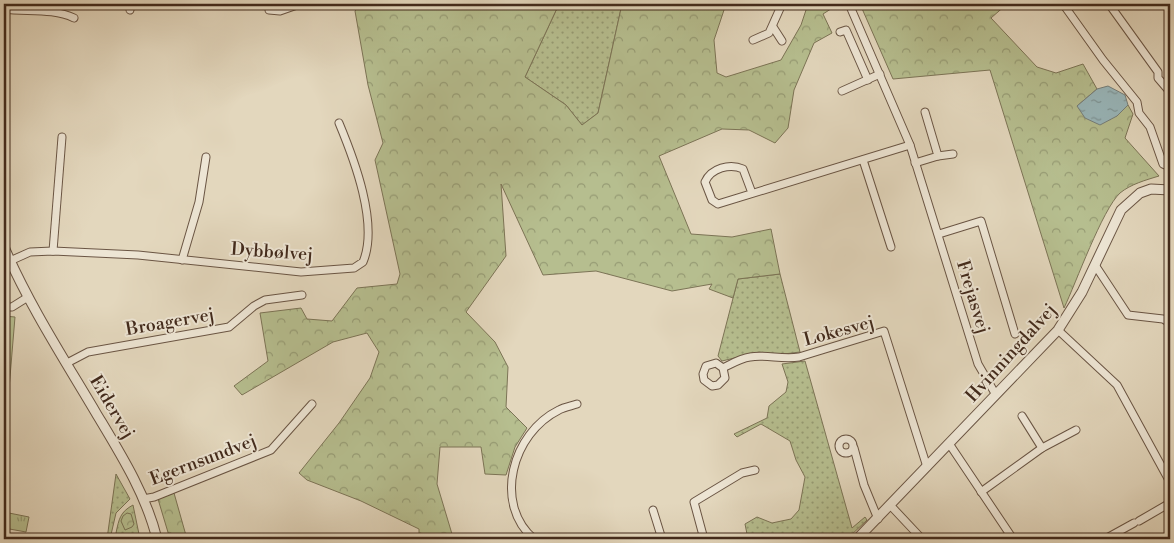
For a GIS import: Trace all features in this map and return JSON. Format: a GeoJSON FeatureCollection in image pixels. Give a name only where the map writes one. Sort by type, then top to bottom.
{"type":"FeatureCollection","features":[{"type":"Feature","properties":{"kind":"street"},"geometry":{"type":"LineString","coordinates":[[269,10],[280,11],[300,4]]}},
{"type":"Feature","properties":{"kind":"street"},"geometry":{"type":"LineString","coordinates":[[753,40],[769,33],[782,4]]}},
{"type":"Feature","properties":{"kind":"street","name":"Frejasvej"},"geometry":{"type":"LineString","coordinates":[[849,4],[910,145],[978,364],[996,395]]}},
{"type":"Feature","properties":{"kind":"street"},"geometry":{"type":"LineString","coordinates":[[1063,4],[1103,60],[1137,102],[1140,113],[1150,127],[1163,164],[1170,167]]}},
{"type":"Feature","properties":{"kind":"street"},"geometry":{"type":"LineString","coordinates":[[1109,4],[1158,72],[1158,78],[1170,92]]}},
{"type":"Feature","properties":{"kind":"street"},"geometry":{"type":"LineString","coordinates":[[4,9],[34,10],[68,15],[74,18]]}},
{"type":"Feature","properties":{"kind":"street"},"geometry":{"type":"LineString","coordinates":[[773,27],[782,41]]}},
{"type":"Feature","properties":{"kind":"street"},"geometry":{"type":"LineString","coordinates":[[840,32],[846,30],[868,80]]}},
{"type":"Feature","properties":{"kind":"street"},"geometry":{"type":"LineString","coordinates":[[842,91],[880,74]]}},
{"type":"Feature","properties":{"kind":"street"},"geometry":{"type":"LineString","coordinates":[[925,112],[938,156]]}},
{"type":"Feature","properties":{"kind":"street","name":"Dybbølvej"},"geometry":{"type":"LineString","coordinates":[[10,260],[30,252],[53,251],[138,255],[301,272],[354,268],[363,262],[369,237],[363,200],[351,151],[339,123]]}},
{"type":"Feature","properties":{"kind":"street"},"geometry":{"type":"LineString","coordinates":[[53,251],[62,137]]}},
{"type":"Feature","properties":{"kind":"street"},"geometry":{"type":"LineString","coordinates":[[752,193],[743,169],[738,166],[722,167],[708,177],[705,182],[712,200],[718,204],[910,145]]}},
{"type":"Feature","properties":{"kind":"street"},"geometry":{"type":"LineString","coordinates":[[915,164],[938,156],[953,154]]}},
{"type":"Feature","properties":{"kind":"street"},"geometry":{"type":"LineString","coordinates":[[182,260],[199,202],[206,157]]}},
{"type":"Feature","properties":{"kind":"street"},"geometry":{"type":"LineString","coordinates":[[864,160],[891,247]]}},
{"type":"Feature","properties":{"kind":"street","name":"Hvinningdalvej"},"geometry":{"type":"LineString","coordinates":[[857,539],[950,445],[1058,330],[1095,265],[1121,210],[1131,199],[1151,189],[1170,190]]}},
{"type":"Feature","properties":{"kind":"street","name":"Frejasvej"},"geometry":{"type":"LineString","coordinates":[[939,234],[981,221],[1015,334]]}},
{"type":"Feature","properties":{"kind":"street","name":"Eidervej"},"geometry":{"type":"LineString","coordinates":[[4,247],[28,297],[126,463],[143,498],[157,539]]}},
{"type":"Feature","properties":{"kind":"street"},"geometry":{"type":"LineString","coordinates":[[1095,265],[1128,315],[1163,319],[1170,323]]}},
{"type":"Feature","properties":{"kind":"street","name":"Broagervej"},"geometry":{"type":"LineString","coordinates":[[67,363],[88,352],[229,328],[254,306],[265,300],[302,295]]}},
{"type":"Feature","properties":{"kind":"street"},"geometry":{"type":"LineString","coordinates":[[4,307],[12,307],[28,297]]}},
{"type":"Feature","properties":{"kind":"street"},"geometry":{"type":"LineString","coordinates":[[1058,330],[1117,385],[1170,482]]}},
{"type":"Feature","properties":{"kind":"street","name":"Lokesvej"},"geometry":{"type":"LineString","coordinates":[[723,368],[747,357],[762,356],[787,359],[799,357],[884,331],[927,468]]}},
{"type":"Feature","properties":{"kind":"street","name":"Egernsundvej"},"geometry":{"type":"LineString","coordinates":[[143,498],[154,497],[271,450],[312,404]]}},
{"type":"Feature","properties":{"kind":"street"},"geometry":{"type":"LineString","coordinates":[[534,539],[524,530],[512,500],[511,481],[514,466],[531,434],[545,420],[558,410],[577,404]]}},
{"type":"Feature","properties":{"kind":"street"},"geometry":{"type":"LineString","coordinates":[[1022,416],[1042,448]]}},
{"type":"Feature","properties":{"kind":"street"},"geometry":{"type":"LineString","coordinates":[[981,492],[1042,448],[1076,430]]}},
{"type":"Feature","properties":{"kind":"street"},"geometry":{"type":"LineString","coordinates":[[950,445],[1013,539]]}},
{"type":"Feature","properties":{"kind":"street"},"geometry":{"type":"LineString","coordinates":[[854,448],[864,485],[878,518]]}},
{"type":"Feature","properties":{"kind":"street"},"geometry":{"type":"LineString","coordinates":[[704,539],[694,502],[742,473],[755,470]]}},
{"type":"Feature","properties":{"kind":"street"},"geometry":{"type":"LineString","coordinates":[[1105,539],[1170,503]]}},
{"type":"Feature","properties":{"kind":"street"},"geometry":{"type":"LineString","coordinates":[[891,506],[922,539]]}},
{"type":"Feature","properties":{"kind":"street"},"geometry":{"type":"LineString","coordinates":[[653,510],[662,539]]}},
{"type":"Feature","properties":{"kind":"green space"},"geometry":{"type":"Polygon","coordinates":[[[360,4],[559,4],[525,77],[566,105],[582,125],[598,113],[622,4],[726,4],[714,40],[717,73],[726,77],[781,60],[801,25],[808,4],[837,5],[823,14],[832,33],[814,43],[794,90],[788,128],[775,143],[749,130],[722,129],[659,156],[691,234],[732,237],[771,229],[780,274],[738,279],[733,298],[709,289],[712,284],[672,291],[596,271],[543,275],[501,184],[506,256],[466,312],[495,342],[508,367],[506,407],[527,428],[515,447],[506,475],[485,474],[481,447],[440,447],[437,484],[452,534],[450,539],[419,539],[419,529],[361,501],[307,480],[299,473],[339,423],[370,378],[379,352],[367,333],[333,342],[242,395],[234,386],[268,361],[260,313],[301,308],[307,319],[332,321],[357,288],[397,284],[400,274],[375,160],[383,143],[368,85],[355,11],[360,4]]]}},
{"type":"Feature","properties":{"kind":"green space"},"geometry":{"type":"Polygon","coordinates":[[[559,4],[622,4],[598,113],[582,125],[566,105],[525,77],[559,4]]]}},
{"type":"Feature","properties":{"kind":"green space"},"geometry":{"type":"Polygon","coordinates":[[[860,4],[1007,4],[991,18],[1037,67],[1056,73],[1083,64],[1097,89],[1077,106],[1117,116],[1128,105],[1133,114],[1125,138],[1159,176],[1129,187],[1120,193],[1113,202],[1098,230],[1064,308],[990,70],[893,79],[860,4]]]}},
{"type":"Feature","properties":{"kind":"green space"},"geometry":{"type":"Polygon","coordinates":[[[780,274],[800,352],[776,355],[759,352],[722,361],[718,356],[738,279],[780,274]]]}},
{"type":"Feature","properties":{"kind":"green space"},"geometry":{"type":"Polygon","coordinates":[[[4,316],[15,317],[8,401],[4,400],[4,316]]]}},
{"type":"Feature","properties":{"kind":"green space"},"geometry":{"type":"Polygon","coordinates":[[[805,361],[852,528],[865,517],[867,520],[847,539],[748,539],[745,524],[757,517],[772,523],[791,519],[799,510],[805,477],[796,460],[790,441],[761,424],[737,437],[734,434],[767,418],[769,406],[786,392],[788,382],[782,364],[805,361]]]}},
{"type":"Feature","properties":{"kind":"green space"},"geometry":{"type":"Polygon","coordinates":[[[116,474],[130,499],[116,513],[110,539],[107,539],[116,474]]]}},
{"type":"Feature","properties":{"kind":"green space"},"geometry":{"type":"Polygon","coordinates":[[[174,493],[187,539],[170,539],[158,499],[174,493]]]}},
{"type":"Feature","properties":{"kind":"green space"},"geometry":{"type":"Polygon","coordinates":[[[133,505],[140,539],[120,539],[121,537],[116,533],[119,520],[125,510],[133,505]]]}},
{"type":"Feature","properties":{"kind":"green space"},"geometry":{"type":"Polygon","coordinates":[[[4,512],[29,517],[26,532],[4,528],[4,512]]]}},
{"type":"Feature","properties":{"kind":"green space"},"geometry":{"type":"Polygon","coordinates":[[[127,513],[131,514],[134,524],[125,530],[121,521],[127,513]]]}},
{"type":"Feature","properties":{"kind":"water"},"geometry":{"type":"Polygon","coordinates":[[[1108,86],[1125,95],[1128,105],[1117,116],[1100,125],[1085,118],[1077,106],[1097,89],[1108,86]]]}}]}
